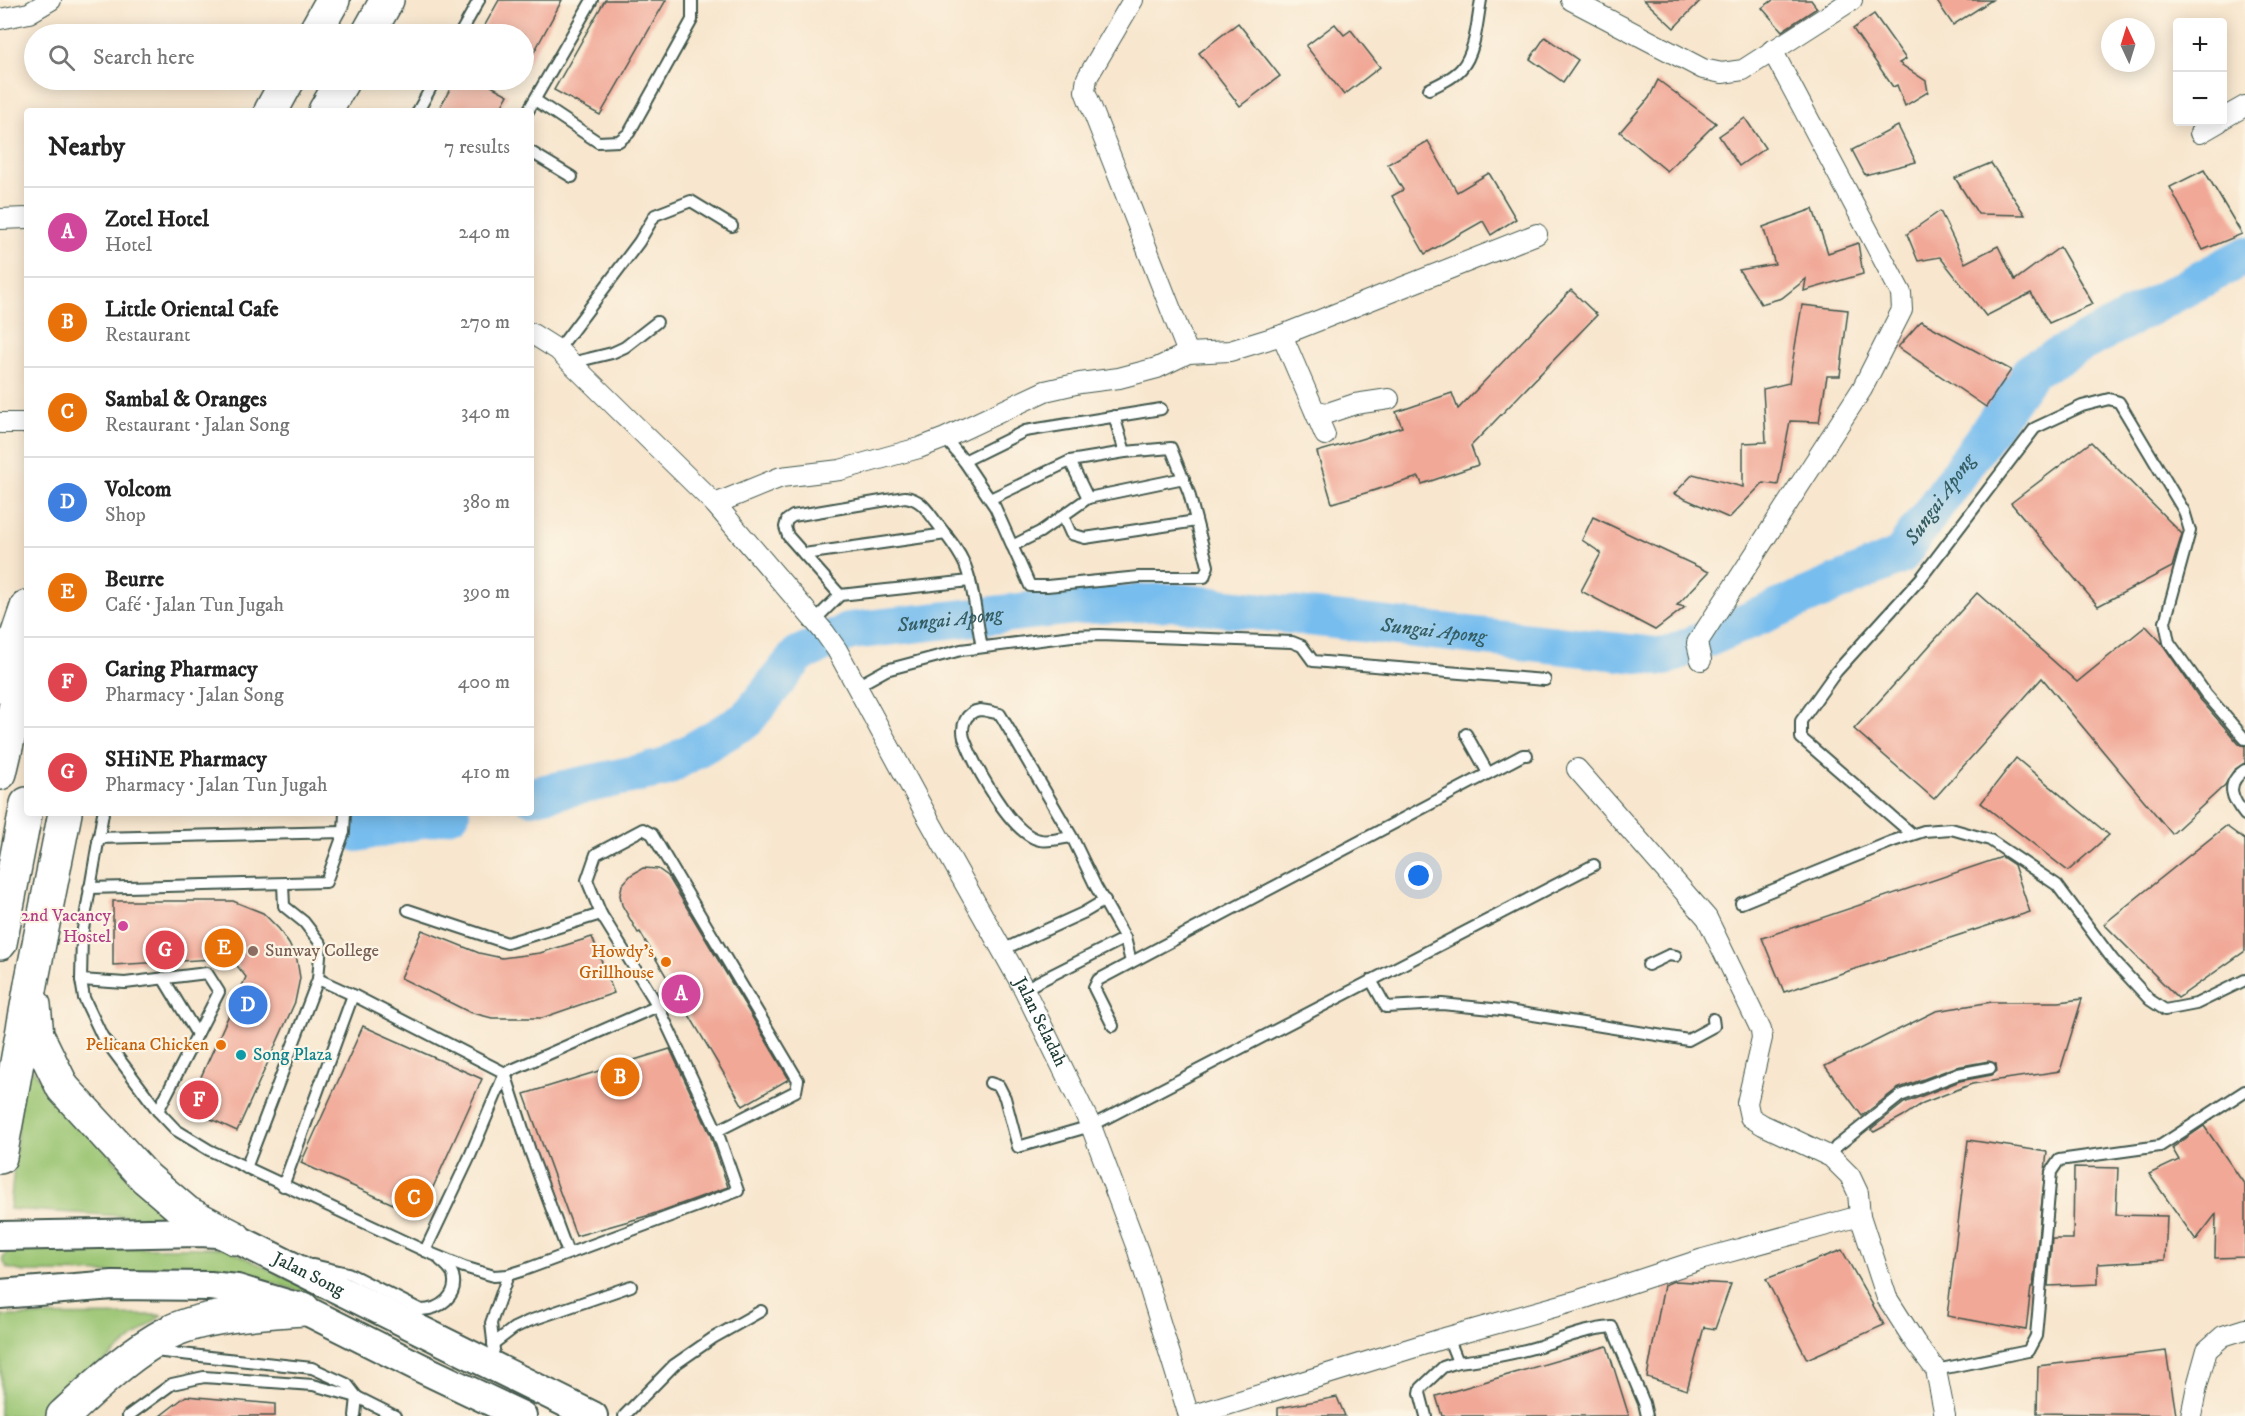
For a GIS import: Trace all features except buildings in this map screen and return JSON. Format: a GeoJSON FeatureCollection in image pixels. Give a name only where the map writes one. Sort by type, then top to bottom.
{"type":"FeatureCollection","features":[{"type":"Feature","properties":{"kind":"highway"},"geometry":{"type":"LineString","coordinates":[[320,24],[333,0]]}},
{"type":"Feature","properties":{"kind":"highway"},"geometry":{"type":"LineString","coordinates":[[374,24],[387,0]]}},
{"type":"Feature","properties":{"kind":"highway"},"geometry":{"type":"LineString","coordinates":[[273,108],[283,90]]}},
{"type":"Feature","properties":{"kind":"highway"},"geometry":{"type":"LineString","coordinates":[[327,108],[337,90]]}},
{"type":"Feature","properties":{"kind":"highway"},"geometry":{"type":"LineString","coordinates":[[0,686],[24,616]]}},
{"type":"Feature","properties":{"kind":"highway"},"geometry":{"type":"LineString","coordinates":[[0,773],[24,678]]}},
{"type":"Feature","properties":{"kind":"highway"},"geometry":{"type":"LineString","coordinates":[[0,943],[25,816]]}},
{"type":"Feature","properties":{"kind":"highway"},"geometry":{"type":"LineString","coordinates":[[0,1156],[64,816]]}},
{"type":"Feature","properties":{"kind":"highway"},"geometry":{"type":"LineString","coordinates":[[32,979],[37,1035],[63,1088],[146,1178],[186,1213],[235,1238]]}},
{"type":"Feature","properties":{"kind":"highway"},"geometry":{"type":"LineString","coordinates":[[63,1416],[112,1371],[169,1332],[255,1313],[303,1309]]}},
{"type":"Feature","properties":{"kind":"main road","name":"Jalan Song"},"geometry":{"type":"LineString","coordinates":[[0,1236],[199,1232],[218,1233],[235,1238],[497,1357],[593,1416]]}},
{"type":"Feature","properties":{"kind":"main road","name":"Jalan Song"},"geometry":{"type":"LineString","coordinates":[[0,1294],[113,1285],[210,1286],[237,1289],[303,1309],[522,1416]]}},
{"type":"Feature","properties":{"kind":"street"},"geometry":{"type":"LineString","coordinates":[[0,19],[29,13],[51,0]]}},
{"type":"Feature","properties":{"kind":"street"},"geometry":{"type":"LineString","coordinates":[[1133,0],[1087,78],[1085,91],[1188,353]]}},
{"type":"Feature","properties":{"kind":"street"},"geometry":{"type":"LineString","coordinates":[[1571,0],[1703,69],[1722,73],[1743,70],[1852,0]]}},
{"type":"Feature","properties":{"kind":"street"},"geometry":{"type":"LineString","coordinates":[[1699,651],[1862,388],[1902,310],[1901,293],[1772,50]]}},
{"type":"Feature","properties":{"kind":"street"},"geometry":{"type":"LineString","coordinates":[[2227,116],[2245,106]]}},
{"type":"Feature","properties":{"kind":"street"},"geometry":{"type":"LineString","coordinates":[[2200,133],[2211,126]]}},
{"type":"Feature","properties":{"kind":"street"},"geometry":{"type":"LineString","coordinates":[[0,219],[24,218]]}},
{"type":"Feature","properties":{"kind":"street"},"geometry":{"type":"LineString","coordinates":[[715,504],[781,477],[840,470],[884,459],[945,438],[1045,391],[1080,383],[1119,378],[1157,368],[1188,353],[1230,351],[1282,335],[1537,234]]}},
{"type":"Feature","properties":{"kind":"street","name":"Jalan Seladah"},"geometry":{"type":"LineString","coordinates":[[534,335],[564,356],[715,504],[837,650],[1024,989],[1091,1126],[1138,1251],[1190,1416]]}},
{"type":"Feature","properties":{"kind":"street"},"geometry":{"type":"LineString","coordinates":[[1282,335],[1325,435]]}},
{"type":"Feature","properties":{"kind":"street"},"geometry":{"type":"LineString","coordinates":[[1316,411],[1328,413],[1355,404],[1389,399]]}},
{"type":"Feature","properties":{"kind":"street"},"geometry":{"type":"LineString","coordinates":[[0,423],[24,423]]}},
{"type":"Feature","properties":{"kind":"street"},"geometry":{"type":"LineString","coordinates":[[1577,769],[1707,918],[1761,1030],[1762,1038],[1747,1103],[1750,1117],[1831,1157],[1850,1176],[1858,1193],[1860,1216],[1887,1298],[1936,1370],[1945,1416]]}},
{"type":"Feature","properties":{"kind":"street"},"geometry":{"type":"LineString","coordinates":[[1190,1416],[1579,1300],[1704,1259],[1860,1216]]}},
{"type":"Feature","properties":{"kind":"street"},"geometry":{"type":"LineString","coordinates":[[2192,1416],[2197,1386],[2208,1350],[2223,1336],[2245,1329]]}},
{"type":"Feature","properties":{"kind":"lane"},"geometry":{"type":"LineString","coordinates":[[466,24],[479,0]]}},
{"type":"Feature","properties":{"kind":"lane"},"geometry":{"type":"LineString","coordinates":[[530,108],[592,0]]}},
{"type":"Feature","properties":{"kind":"lane"},"geometry":{"type":"LineString","coordinates":[[535,100],[598,142],[619,141],[629,133],[692,20],[692,0]]}},
{"type":"Feature","properties":{"kind":"lane"},"geometry":{"type":"LineString","coordinates":[[1429,89],[1449,79],[1463,68],[1472,47],[1481,0]]}},
{"type":"Feature","properties":{"kind":"lane"},"geometry":{"type":"LineString","coordinates":[[420,108],[430,90]]}},
{"type":"Feature","properties":{"kind":"lane"},"geometry":{"type":"LineString","coordinates":[[534,154],[572,177]]}},
{"type":"Feature","properties":{"kind":"lane"},"geometry":{"type":"LineString","coordinates":[[564,356],[655,215],[691,201],[732,226]]}},
{"type":"Feature","properties":{"kind":"lane"},"geometry":{"type":"LineString","coordinates":[[564,356],[612,354],[625,347],[657,322]]}},
{"type":"Feature","properties":{"kind":"lane"},"geometry":{"type":"LineString","coordinates":[[1912,834],[1801,738],[1801,721],[1836,672],[1921,578],[2035,428],[2082,406],[2109,399],[2119,402],[2184,511],[2190,531],[2165,622],[2169,642],[2206,694],[2245,739]]}},
{"type":"Feature","properties":{"kind":"lane"},"geometry":{"type":"LineString","coordinates":[[964,461],[1025,431],[1161,410]]}},
{"type":"Feature","properties":{"kind":"lane"},"geometry":{"type":"LineString","coordinates":[[1114,416],[1125,452]]}},
{"type":"Feature","properties":{"kind":"lane"},"geometry":{"type":"LineString","coordinates":[[945,438],[990,499],[1030,586],[1140,577],[1204,578],[1208,566],[1184,478],[1172,448],[1125,452],[1070,461],[990,499]]}},
{"type":"Feature","properties":{"kind":"lane"},"geometry":{"type":"LineString","coordinates":[[1070,461],[1088,498]]}},
{"type":"Feature","properties":{"kind":"lane"},"geometry":{"type":"LineString","coordinates":[[1012,546],[1040,532],[1088,498],[1184,478]]}},
{"type":"Feature","properties":{"kind":"lane"},"geometry":{"type":"LineString","coordinates":[[840,595],[788,536],[785,527],[787,520],[794,516],[905,497],[920,501],[958,550],[970,581],[981,646]]}},
{"type":"Feature","properties":{"kind":"lane"},"geometry":{"type":"LineString","coordinates":[[1063,516],[1071,534],[1085,538],[1196,521]]}},
{"type":"Feature","properties":{"kind":"lane"},"geometry":{"type":"LineString","coordinates":[[804,554],[946,534]]}},
{"type":"Feature","properties":{"kind":"lane"},"geometry":{"type":"LineString","coordinates":[[840,595],[970,581]]}},
{"type":"Feature","properties":{"kind":"lane"},"geometry":{"type":"LineString","coordinates":[[820,627],[840,595]]}},
{"type":"Feature","properties":{"kind":"lane"},"geometry":{"type":"LineString","coordinates":[[857,686],[886,670],[981,646],[1100,635],[1292,642],[1302,646],[1313,661],[1545,680]]}},
{"type":"Feature","properties":{"kind":"lane"},"geometry":{"type":"LineString","coordinates":[[1072,837],[1040,840],[1022,830],[1005,813],[963,738],[961,727],[967,717],[979,710],[1000,714],[1072,837],[1096,887],[1125,938],[1131,962]]}},
{"type":"Feature","properties":{"kind":"lane"},"geometry":{"type":"LineString","coordinates":[[1466,734],[1488,773]]}},
{"type":"Feature","properties":{"kind":"lane"},"geometry":{"type":"LineString","coordinates":[[1113,1026],[1094,988],[1098,980],[1488,773],[1527,755]]}},
{"type":"Feature","properties":{"kind":"lane"},"geometry":{"type":"LineString","coordinates":[[2245,770],[2232,784],[2234,801],[2245,815]]}},
{"type":"Feature","properties":{"kind":"lane"},"geometry":{"type":"LineString","coordinates":[[102,816],[82,935],[81,980],[84,998],[102,1036],[158,1111],[189,1140],[438,1257],[480,1273],[507,1275],[738,1191],[717,1131],[658,1006],[601,914],[587,880],[596,854],[643,830],[651,834],[798,1080],[796,1091],[717,1131]]}},
{"type":"Feature","properties":{"kind":"lane"},"geometry":{"type":"LineString","coordinates":[[89,888],[326,882],[344,832],[345,816]]}},
{"type":"Feature","properties":{"kind":"lane"},"geometry":{"type":"LineString","coordinates":[[1741,903],[1805,875],[1912,834],[1951,829],[1990,840],[2057,885],[2113,960],[2150,1000],[2165,1010],[2196,1004],[2245,980]]}},
{"type":"Feature","properties":{"kind":"lane"},"geometry":{"type":"LineString","coordinates":[[98,838],[344,832]]}},
{"type":"Feature","properties":{"kind":"lane"},"geometry":{"type":"LineString","coordinates":[[990,1083],[999,1086],[1005,1098],[1018,1147],[1091,1126],[1594,865]]}},
{"type":"Feature","properties":{"kind":"lane"},"geometry":{"type":"LineString","coordinates":[[246,1168],[318,979],[321,944],[304,922],[284,906],[283,884]]}},
{"type":"Feature","properties":{"kind":"lane"},"geometry":{"type":"LineString","coordinates":[[1002,950],[1083,913],[1105,900]]}},
{"type":"Feature","properties":{"kind":"lane"},"geometry":{"type":"LineString","coordinates":[[408,910],[507,943],[601,914]]}},
{"type":"Feature","properties":{"kind":"lane"},"geometry":{"type":"LineString","coordinates":[[1024,989],[1125,938]]}},
{"type":"Feature","properties":{"kind":"lane"},"geometry":{"type":"LineString","coordinates":[[1648,965],[1670,955],[1676,956]]}},
{"type":"Feature","properties":{"kind":"lane"},"geometry":{"type":"LineString","coordinates":[[81,980],[125,983],[207,973],[219,992],[158,1111]]}},
{"type":"Feature","properties":{"kind":"lane"},"geometry":{"type":"LineString","coordinates":[[163,978],[197,1034]]}},
{"type":"Feature","properties":{"kind":"lane"},"geometry":{"type":"LineString","coordinates":[[318,979],[505,1073],[530,1151],[568,1253]]}},
{"type":"Feature","properties":{"kind":"lane"},"geometry":{"type":"LineString","coordinates":[[1371,980],[1386,1007],[1442,1004],[1502,1010],[1688,1040],[1714,1026],[1713,1019]]}},
{"type":"Feature","properties":{"kind":"lane"},"geometry":{"type":"LineString","coordinates":[[283,1186],[353,995]]}},
{"type":"Feature","properties":{"kind":"lane"},"geometry":{"type":"LineString","coordinates":[[425,1251],[470,1156],[505,1073],[658,1006]]}},
{"type":"Feature","properties":{"kind":"lane"},"geometry":{"type":"LineString","coordinates":[[1831,1157],[1836,1147],[1900,1096],[1958,1074],[1989,1068]]}},
{"type":"Feature","properties":{"kind":"lane"},"geometry":{"type":"LineString","coordinates":[[1936,1370],[2028,1351],[2036,1336],[2051,1173],[2059,1160],[2160,1146],[2245,1091]]}},
{"type":"Feature","properties":{"kind":"lane"},"geometry":{"type":"LineString","coordinates":[[280,1260],[348,1273],[421,1310],[433,1310],[442,1305],[454,1287],[454,1277],[438,1257]]}},
{"type":"Feature","properties":{"kind":"lane"},"geometry":{"type":"LineString","coordinates":[[497,1357],[490,1323],[507,1275]]}},
{"type":"Feature","properties":{"kind":"lane"},"geometry":{"type":"LineString","coordinates":[[497,1357],[514,1328],[631,1286]]}},
{"type":"Feature","properties":{"kind":"lane"},"geometry":{"type":"LineString","coordinates":[[624,1416],[674,1365],[713,1338],[761,1311]]}},
{"type":"Feature","properties":{"kind":"lane"},"geometry":{"type":"LineString","coordinates":[[1426,1416],[1420,1393],[1421,1388],[1443,1367],[1458,1362],[1485,1360],[1528,1349],[1591,1329],[1612,1327],[1644,1403],[1647,1416]]}},
{"type":"Feature","properties":{"kind":"lane"},"geometry":{"type":"LineString","coordinates":[[1448,1338],[1458,1362]]}},
{"type":"Feature","properties":{"kind":"lane"},"geometry":{"type":"LineString","coordinates":[[141,1350],[312,1368],[347,1384],[357,1397],[355,1416]]}},
{"type":"Feature","properties":{"kind":"lane"},"geometry":{"type":"LineString","coordinates":[[128,1416],[172,1384],[204,1377],[314,1385],[357,1397],[395,1416]]}},
{"type":"Feature","properties":{"kind":"green space"},"geometry":{"type":"Polygon","coordinates":[[[24,1061],[169,1219],[10,1209],[24,1061]]]}},
{"type":"Feature","properties":{"kind":"green space"},"geometry":{"type":"Polygon","coordinates":[[[9,1248],[226,1248],[339,1304],[245,1274],[24,1272],[8,1268],[2,1260],[9,1248]]]}},
{"type":"Feature","properties":{"kind":"green space"},"geometry":{"type":"Polygon","coordinates":[[[162,1315],[36,1416],[0,1416],[2,1316],[162,1315]]]}},
{"type":"Feature","properties":{"kind":"waterway","name":"Sungai Apong"},"geometry":{"type":"LineString","coordinates":[[534,795],[664,768],[746,720],[798,655],[850,631],[1083,605],[1175,602],[1664,657],[1900,556],[2032,370],[2245,256]]}},
{"type":"Feature","properties":{"kind":"waterway","name":"Sungai Apong"},"geometry":{"type":"LineString","coordinates":[[358,833],[437,816]]}},
{"type":"Feature","properties":{"kind":"place","name":"2nd Vacancy Hostel"},"geometry":{"type":"Point","coordinates":[123,926]}},
{"type":"Feature","properties":{"kind":"place","name":"Beurre"},"geometry":{"type":"Point","coordinates":[224,948]}},
{"type":"Feature","properties":{"kind":"place","name":"SHiNE Pharmacy"},"geometry":{"type":"Point","coordinates":[165,950]}},
{"type":"Feature","properties":{"kind":"place","name":"Sunway College"},"geometry":{"type":"Point","coordinates":[253,951]}},
{"type":"Feature","properties":{"kind":"place","name":"Howdy's Grillhouse"},"geometry":{"type":"Point","coordinates":[666,962]}},
{"type":"Feature","properties":{"kind":"place","name":"Zotel Hotel"},"geometry":{"type":"Point","coordinates":[681,994]}},
{"type":"Feature","properties":{"kind":"place","name":"Volcom"},"geometry":{"type":"Point","coordinates":[248,1005]}},
{"type":"Feature","properties":{"kind":"place","name":"Pelicana Chicken"},"geometry":{"type":"Point","coordinates":[221,1045]}},
{"type":"Feature","properties":{"kind":"place","name":"Song Plaza"},"geometry":{"type":"Point","coordinates":[241,1055]}},
{"type":"Feature","properties":{"kind":"place","name":"Little Oriental Cafe"},"geometry":{"type":"Point","coordinates":[620,1077]}},
{"type":"Feature","properties":{"kind":"place","name":"Caring Pharmacy"},"geometry":{"type":"Point","coordinates":[199,1100]}},
{"type":"Feature","properties":{"kind":"place","name":"Sambal & Oranges"},"geometry":{"type":"Point","coordinates":[414,1198]}}]}
